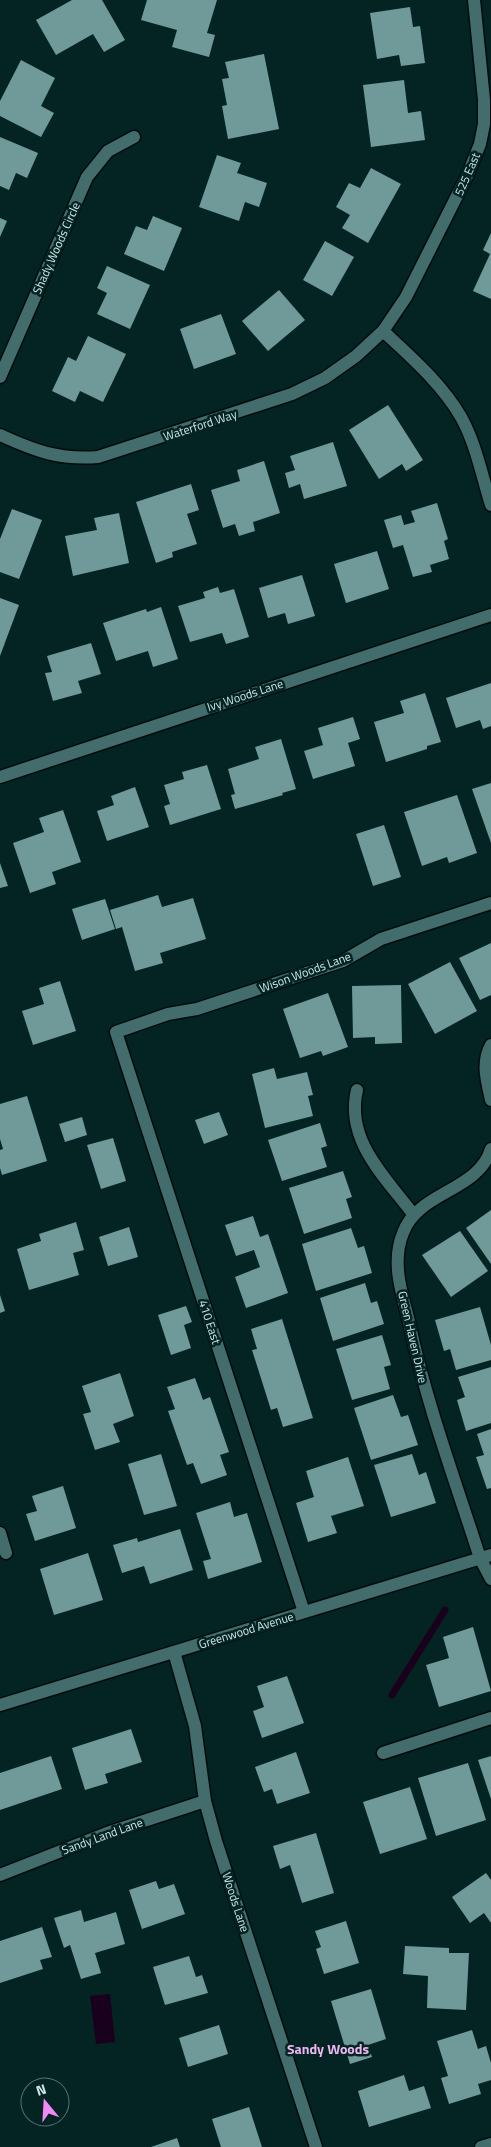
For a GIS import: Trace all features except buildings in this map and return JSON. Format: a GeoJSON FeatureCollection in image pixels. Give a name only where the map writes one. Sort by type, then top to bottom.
{"type":"FeatureCollection","features":[{"type":"Feature","properties":{"kind":"street","name":"525 East"},"geometry":{"type":"LineString","coordinates":[[383,331],[406,297],[468,174],[480,144],[484,124],[484,100],[474,0]]}},
{"type":"Feature","properties":{"kind":"street","name":"Shady Woods Circle"},"geometry":{"type":"LineString","coordinates":[[0,377],[87,177],[108,151],[134,137]]}},
{"type":"Feature","properties":{"kind":"street","name":"Waterford Way"},"geometry":{"type":"LineString","coordinates":[[0,435],[48,455],[73,458],[98,456],[121,450],[292,394],[325,378],[356,356],[383,331]]}},
{"type":"Feature","properties":{"kind":"street"},"geometry":{"type":"LineString","coordinates":[[383,331],[436,382],[461,418],[476,453],[491,505]]}},
{"type":"Feature","properties":{"kind":"street","name":"Ivy Woods Lane"},"geometry":{"type":"LineString","coordinates":[[0,777],[491,615]]}},
{"type":"Feature","properties":{"kind":"street","name":"Wison Woods Lane"},"geometry":{"type":"LineString","coordinates":[[116,1032],[168,1014],[197,1010],[343,961],[381,939],[491,903]]}},
{"type":"Feature","properties":{"kind":"street","name":"410 East"},"geometry":{"type":"LineString","coordinates":[[116,1032],[304,1612]]}},
{"type":"Feature","properties":{"kind":"street"},"geometry":{"type":"LineString","coordinates":[[491,1045],[485,1062],[485,1074],[491,1100]]}},
{"type":"Feature","properties":{"kind":"street"},"geometry":{"type":"LineString","coordinates":[[357,1090],[353,1106],[355,1126],[361,1142],[368,1155],[413,1214]]}},
{"type":"Feature","properties":{"kind":"street","name":"Green Haven Drive"},"geometry":{"type":"LineString","coordinates":[[491,1149],[482,1165],[473,1175],[426,1203],[413,1214],[403,1232],[398,1250],[398,1272],[417,1361],[486,1556],[491,1579]]}},
{"type":"Feature","properties":{"kind":"street"},"geometry":{"type":"LineString","coordinates":[[0,1533],[6,1553]]}},
{"type":"Feature","properties":{"kind":"street","name":"Greenwood Avenue"},"geometry":{"type":"LineString","coordinates":[[0,1705],[486,1556]]}},
{"type":"Feature","properties":{"kind":"street","name":"Woods Lane"},"geometry":{"type":"LineString","coordinates":[[174,1652],[195,1726],[205,1801],[316,2147]]}},
{"type":"Feature","properties":{"kind":"street"},"geometry":{"type":"LineString","coordinates":[[383,1753],[491,1718]]}},
{"type":"Feature","properties":{"kind":"street","name":"Sandy Land Lane"},"geometry":{"type":"LineString","coordinates":[[0,1875],[107,1833],[205,1801]]}},
{"type":"Feature","properties":{"kind":"street"},"geometry":{"type":"LineString","coordinates":[[481,2147],[491,2144]]}},
{"type":"Feature","properties":{"kind":"shaded area"},"geometry":{"type":"Polygon","coordinates":[[[110,1994],[115,2042],[96,2044],[90,1996],[110,1994]]]}},
{"type":"Feature","properties":{"kind":"waterway"},"geometry":{"type":"LineString","coordinates":[[392,1695],[445,1610]]}},
{"type":"Feature","properties":{"kind":"district","name":"Sandy Woods"},"geometry":{"type":"Point","coordinates":[328,2048]}}]}
